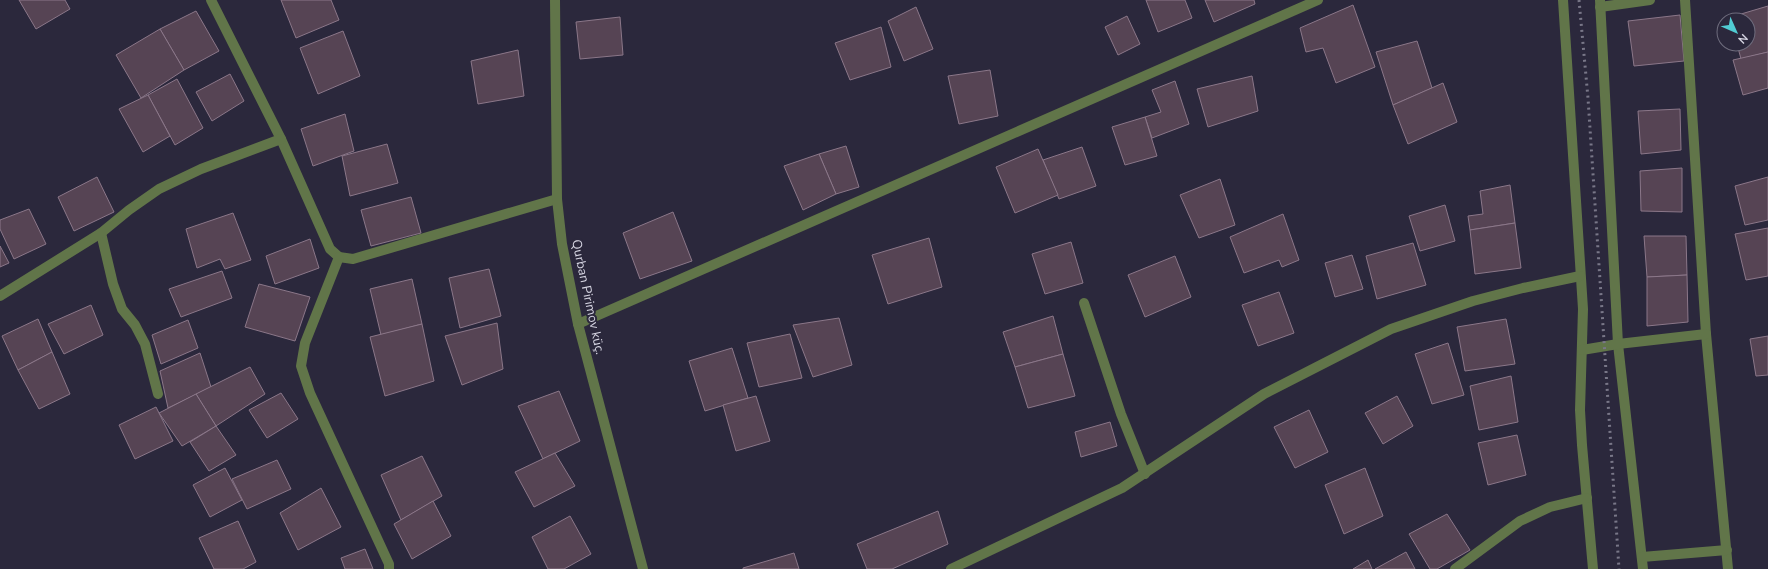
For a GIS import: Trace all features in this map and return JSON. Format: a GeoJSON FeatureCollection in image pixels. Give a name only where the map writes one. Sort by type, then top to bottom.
{"type":"FeatureCollection","features":[{"type":"Feature","properties":{"kind":"street"},"geometry":{"type":"LineString","coordinates":[[211,0],[281,139],[330,249],[339,257],[353,259],[558,199]]}},
{"type":"Feature","properties":{"kind":"street","name":"Qurban Pirimov küç."},"geometry":{"type":"LineString","coordinates":[[555,0],[558,199],[562,244],[578,324],[643,569]]}},
{"type":"Feature","properties":{"kind":"street"},"geometry":{"type":"LineString","coordinates":[[578,324],[1318,0]]}},
{"type":"Feature","properties":{"kind":"street"},"geometry":{"type":"LineString","coordinates":[[1562,0],[1583,309],[1580,417],[1593,569]]}},
{"type":"Feature","properties":{"kind":"street"},"geometry":{"type":"LineString","coordinates":[[1643,569],[1618,344],[1600,4],[1650,0]]}},
{"type":"Feature","properties":{"kind":"street"},"geometry":{"type":"LineString","coordinates":[[1686,0],[1706,334],[1728,569]]}},
{"type":"Feature","properties":{"kind":"street"},"geometry":{"type":"LineString","coordinates":[[0,296],[101,233],[129,210],[159,190],[201,169],[281,139]]}},
{"type":"Feature","properties":{"kind":"street"},"geometry":{"type":"LineString","coordinates":[[101,233],[113,284],[122,309],[135,325],[145,344],[158,394]]}},
{"type":"Feature","properties":{"kind":"street"},"geometry":{"type":"LineString","coordinates":[[339,257],[305,343],[301,366],[310,393],[389,564],[389,569]]}},
{"type":"Feature","properties":{"kind":"street"},"geometry":{"type":"LineString","coordinates":[[951,569],[1122,488],[1264,394],[1391,330],[1473,301],[1523,288],[1580,276]]}},
{"type":"Feature","properties":{"kind":"street"},"geometry":{"type":"LineString","coordinates":[[1084,303],[1121,414],[1145,474]]}},
{"type":"Feature","properties":{"kind":"street"},"geometry":{"type":"LineString","coordinates":[[1582,350],[1618,344],[1706,334]]}},
{"type":"Feature","properties":{"kind":"street"},"geometry":{"type":"LineString","coordinates":[[1455,569],[1520,521],[1550,507],[1587,498]]}},
{"type":"Feature","properties":{"kind":"street"},"geometry":{"type":"LineString","coordinates":[[1642,557],[1727,550]]}},
{"type":"Feature","properties":{"kind":"building"},"geometry":{"type":"Polygon","coordinates":[[[19,0],[65,0],[70,9],[36,29],[19,0]]]}},
{"type":"Feature","properties":{"kind":"building"},"geometry":{"type":"Polygon","coordinates":[[[281,0],[331,0],[339,20],[296,38],[281,0]]]}},
{"type":"Feature","properties":{"kind":"building"},"geometry":{"type":"Polygon","coordinates":[[[1146,0],[1185,0],[1192,18],[1158,32],[1146,0]]]}},
{"type":"Feature","properties":{"kind":"building"},"geometry":{"type":"Polygon","coordinates":[[[1205,0],[1254,0],[1255,4],[1214,22],[1205,0]]]}},
{"type":"Feature","properties":{"kind":"building"},"geometry":{"type":"Polygon","coordinates":[[[1353,5],[1375,67],[1336,83],[1323,48],[1306,52],[1300,28],[1353,5]]]}},
{"type":"Feature","properties":{"kind":"building"},"geometry":{"type":"Polygon","coordinates":[[[1768,6],[1768,52],[1741,59],[1739,52],[1756,52],[1756,12],[1748,12],[1768,6]]]}},
{"type":"Feature","properties":{"kind":"building"},"geometry":{"type":"Polygon","coordinates":[[[916,7],[933,49],[904,61],[888,21],[916,7]]]}},
{"type":"Feature","properties":{"kind":"building"},"geometry":{"type":"Polygon","coordinates":[[[196,11],[219,51],[184,70],[160,29],[196,11]]]}},
{"type":"Feature","properties":{"kind":"building"},"geometry":{"type":"Polygon","coordinates":[[[1680,15],[1684,61],[1634,66],[1628,21],[1680,15]]]}},
{"type":"Feature","properties":{"kind":"building"},"geometry":{"type":"Polygon","coordinates":[[[1127,16],[1140,44],[1118,55],[1105,27],[1127,16]]]}},
{"type":"Feature","properties":{"kind":"building"},"geometry":{"type":"Polygon","coordinates":[[[620,17],[623,55],[580,59],[576,22],[620,17]]]}},
{"type":"Feature","properties":{"kind":"building"},"geometry":{"type":"Polygon","coordinates":[[[881,27],[891,67],[850,80],[835,43],[881,27]]]}},
{"type":"Feature","properties":{"kind":"building"},"geometry":{"type":"Polygon","coordinates":[[[160,29],[184,70],[141,98],[116,55],[160,29]]]}},
{"type":"Feature","properties":{"kind":"building"},"geometry":{"type":"Polygon","coordinates":[[[343,31],[360,76],[318,94],[300,48],[343,31]]]}},
{"type":"Feature","properties":{"kind":"building"},"geometry":{"type":"Polygon","coordinates":[[[1417,41],[1432,88],[1393,105],[1376,52],[1417,41]]]}},
{"type":"Feature","properties":{"kind":"building"},"geometry":{"type":"Polygon","coordinates":[[[518,50],[524,96],[478,104],[471,61],[518,50]]]}},
{"type":"Feature","properties":{"kind":"building"},"geometry":{"type":"Polygon","coordinates":[[[1768,52],[1768,88],[1743,95],[1733,60],[1768,52]]]}},
{"type":"Feature","properties":{"kind":"building"},"geometry":{"type":"Polygon","coordinates":[[[990,70],[998,116],[959,124],[948,76],[990,70]]]}},
{"type":"Feature","properties":{"kind":"building"},"geometry":{"type":"Polygon","coordinates":[[[230,74],[244,101],[212,121],[196,92],[230,74]]]}},
{"type":"Feature","properties":{"kind":"building"},"geometry":{"type":"Polygon","coordinates":[[[1252,76],[1258,111],[1208,127],[1197,89],[1252,76]]]}},
{"type":"Feature","properties":{"kind":"building"},"geometry":{"type":"Polygon","coordinates":[[[177,79],[203,128],[175,145],[148,95],[177,79]]]}},
{"type":"Feature","properties":{"kind":"building"},"geometry":{"type":"Polygon","coordinates":[[[1175,81],[1189,124],[1152,138],[1145,117],[1161,112],[1152,90],[1175,81]]]}},
{"type":"Feature","properties":{"kind":"building"},"geometry":{"type":"Polygon","coordinates":[[[1443,83],[1457,122],[1408,144],[1393,105],[1443,83]]]}},
{"type":"Feature","properties":{"kind":"building"},"geometry":{"type":"Polygon","coordinates":[[[148,95],[170,136],[143,152],[119,109],[148,95]]]}},
{"type":"Feature","properties":{"kind":"building"},"geometry":{"type":"Polygon","coordinates":[[[1680,109],[1681,150],[1641,154],[1638,111],[1680,109]]]}},
{"type":"Feature","properties":{"kind":"building"},"geometry":{"type":"Polygon","coordinates":[[[345,114],[354,151],[313,166],[301,129],[345,114]]]}},
{"type":"Feature","properties":{"kind":"building"},"geometry":{"type":"Polygon","coordinates":[[[1145,117],[1157,156],[1125,165],[1112,127],[1145,117]]]}},
{"type":"Feature","properties":{"kind":"building"},"geometry":{"type":"Polygon","coordinates":[[[387,144],[398,183],[350,196],[342,156],[387,144]]]}},
{"type":"Feature","properties":{"kind":"building"},"geometry":{"type":"Polygon","coordinates":[[[846,146],[859,187],[836,194],[819,154],[846,146]]]}},
{"type":"Feature","properties":{"kind":"building"},"geometry":{"type":"Polygon","coordinates":[[[1082,147],[1096,186],[1059,199],[1043,160],[1082,147]]]}},
{"type":"Feature","properties":{"kind":"building"},"geometry":{"type":"Polygon","coordinates":[[[1038,149],[1058,195],[1015,213],[996,167],[1038,149]]]}},
{"type":"Feature","properties":{"kind":"building"},"geometry":{"type":"Polygon","coordinates":[[[819,154],[836,194],[803,210],[784,166],[819,154]]]}},
{"type":"Feature","properties":{"kind":"building"},"geometry":{"type":"Polygon","coordinates":[[[1682,168],[1682,212],[1641,211],[1640,171],[1682,168]]]}},
{"type":"Feature","properties":{"kind":"building"},"geometry":{"type":"Polygon","coordinates":[[[97,177],[114,212],[74,231],[58,197],[97,177]]]}},
{"type":"Feature","properties":{"kind":"building"},"geometry":{"type":"Polygon","coordinates":[[[1768,177],[1768,220],[1745,225],[1735,186],[1768,177]]]}},
{"type":"Feature","properties":{"kind":"building"},"geometry":{"type":"Polygon","coordinates":[[[1220,179],[1235,225],[1199,238],[1180,195],[1220,179]]]}},
{"type":"Feature","properties":{"kind":"building"},"geometry":{"type":"Polygon","coordinates":[[[1510,185],[1515,223],[1470,230],[1468,216],[1483,214],[1480,191],[1510,185]]]}},
{"type":"Feature","properties":{"kind":"building"},"geometry":{"type":"Polygon","coordinates":[[[411,197],[421,233],[371,246],[361,210],[411,197]]]}},
{"type":"Feature","properties":{"kind":"building"},"geometry":{"type":"Polygon","coordinates":[[[1445,205],[1455,241],[1420,251],[1409,216],[1445,205]]]}},
{"type":"Feature","properties":{"kind":"building"},"geometry":{"type":"Polygon","coordinates":[[[29,209],[46,244],[14,259],[0,229],[0,220],[29,209]]]}},
{"type":"Feature","properties":{"kind":"building"},"geometry":{"type":"Polygon","coordinates":[[[673,212],[692,261],[640,279],[623,233],[673,212]]]}},
{"type":"Feature","properties":{"kind":"building"},"geometry":{"type":"Polygon","coordinates":[[[233,213],[251,260],[225,269],[220,259],[197,268],[186,229],[233,213]]]}},
{"type":"Feature","properties":{"kind":"building"},"geometry":{"type":"Polygon","coordinates":[[[1283,214],[1299,260],[1282,267],[1279,260],[1244,273],[1230,237],[1283,214]]]}},
{"type":"Feature","properties":{"kind":"building"},"geometry":{"type":"Polygon","coordinates":[[[1515,223],[1521,268],[1475,274],[1470,230],[1515,223]]]}},
{"type":"Feature","properties":{"kind":"building"},"geometry":{"type":"Polygon","coordinates":[[[1768,228],[1768,276],[1746,280],[1735,234],[1768,228]]]}},
{"type":"Feature","properties":{"kind":"building"},"geometry":{"type":"Polygon","coordinates":[[[1644,236],[1686,236],[1687,275],[1647,277],[1644,236]]]}},
{"type":"Feature","properties":{"kind":"building"},"geometry":{"type":"Polygon","coordinates":[[[929,238],[942,287],[888,304],[872,255],[929,238]]]}},
{"type":"Feature","properties":{"kind":"building"},"geometry":{"type":"Polygon","coordinates":[[[310,239],[319,268],[275,284],[266,256],[310,239]]]}},
{"type":"Feature","properties":{"kind":"building"},"geometry":{"type":"Polygon","coordinates":[[[1071,242],[1083,283],[1045,294],[1032,254],[1071,242]]]}},
{"type":"Feature","properties":{"kind":"building"},"geometry":{"type":"Polygon","coordinates":[[[1413,243],[1426,285],[1377,299],[1366,256],[1413,243]]]}},
{"type":"Feature","properties":{"kind":"building"},"geometry":{"type":"Polygon","coordinates":[[[0,246],[9,263],[0,267],[0,246]]]}},
{"type":"Feature","properties":{"kind":"building"},"geometry":{"type":"Polygon","coordinates":[[[1352,255],[1363,289],[1335,297],[1325,263],[1352,255]]]}},
{"type":"Feature","properties":{"kind":"building"},"geometry":{"type":"Polygon","coordinates":[[[1175,256],[1191,297],[1145,317],[1128,275],[1175,256]]]}},
{"type":"Feature","properties":{"kind":"building"},"geometry":{"type":"Polygon","coordinates":[[[489,269],[501,316],[460,328],[449,278],[489,269]]]}},
{"type":"Feature","properties":{"kind":"building"},"geometry":{"type":"Polygon","coordinates":[[[222,271],[232,298],[181,317],[169,289],[222,271]]]}},
{"type":"Feature","properties":{"kind":"building"},"geometry":{"type":"Polygon","coordinates":[[[1687,275],[1688,322],[1647,326],[1647,277],[1687,275]]]}},
{"type":"Feature","properties":{"kind":"building"},"geometry":{"type":"Polygon","coordinates":[[[412,279],[422,324],[381,335],[370,289],[412,279]]]}},
{"type":"Feature","properties":{"kind":"building"},"geometry":{"type":"Polygon","coordinates":[[[259,284],[310,297],[295,341],[245,327],[259,284]]]}},
{"type":"Feature","properties":{"kind":"building"},"geometry":{"type":"Polygon","coordinates":[[[1279,292],[1294,333],[1258,346],[1242,305],[1279,292]]]}},
{"type":"Feature","properties":{"kind":"building"},"geometry":{"type":"Polygon","coordinates":[[[91,305],[103,335],[64,354],[48,324],[91,305]]]}},
{"type":"Feature","properties":{"kind":"building"},"geometry":{"type":"Polygon","coordinates":[[[1053,316],[1063,354],[1015,367],[1003,332],[1053,316]]]}},
{"type":"Feature","properties":{"kind":"building"},"geometry":{"type":"Polygon","coordinates":[[[839,318],[852,365],[813,377],[793,325],[839,318]]]}},
{"type":"Feature","properties":{"kind":"building"},"geometry":{"type":"Polygon","coordinates":[[[38,319],[52,352],[18,370],[2,336],[38,319]]]}},
{"type":"Feature","properties":{"kind":"building"},"geometry":{"type":"Polygon","coordinates":[[[1506,319],[1515,364],[1465,371],[1457,327],[1506,319]]]}},
{"type":"Feature","properties":{"kind":"building"},"geometry":{"type":"Polygon","coordinates":[[[188,320],[198,348],[161,364],[152,335],[188,320]]]}},
{"type":"Feature","properties":{"kind":"building"},"geometry":{"type":"Polygon","coordinates":[[[497,323],[503,369],[462,385],[445,336],[497,323]]]}},
{"type":"Feature","properties":{"kind":"building"},"geometry":{"type":"Polygon","coordinates":[[[422,324],[434,381],[385,396],[370,337],[422,324]]]}},
{"type":"Feature","properties":{"kind":"building"},"geometry":{"type":"Polygon","coordinates":[[[790,334],[802,378],[759,387],[747,343],[790,334]]]}},
{"type":"Feature","properties":{"kind":"building"},"geometry":{"type":"Polygon","coordinates":[[[1768,336],[1768,375],[1756,376],[1750,339],[1768,336]]]}},
{"type":"Feature","properties":{"kind":"building"},"geometry":{"type":"Polygon","coordinates":[[[1448,343],[1464,395],[1432,404],[1415,354],[1448,343]]]}},
{"type":"Feature","properties":{"kind":"building"},"geometry":{"type":"Polygon","coordinates":[[[732,348],[748,398],[705,411],[689,361],[732,348]]]}},
{"type":"Feature","properties":{"kind":"building"},"geometry":{"type":"Polygon","coordinates":[[[52,352],[70,394],[39,409],[18,370],[52,352]]]}},
{"type":"Feature","properties":{"kind":"building"},"geometry":{"type":"Polygon","coordinates":[[[200,353],[211,387],[168,408],[160,371],[200,353]]]}},
{"type":"Feature","properties":{"kind":"building"},"geometry":{"type":"Polygon","coordinates":[[[1063,354],[1075,396],[1028,408],[1015,367],[1063,354]]]}},
{"type":"Feature","properties":{"kind":"building"},"geometry":{"type":"Polygon","coordinates":[[[250,367],[265,394],[216,426],[196,394],[250,367]]]}},
{"type":"Feature","properties":{"kind":"building"},"geometry":{"type":"Polygon","coordinates":[[[1511,376],[1518,422],[1479,430],[1470,386],[1511,376]]]}},
{"type":"Feature","properties":{"kind":"building"},"geometry":{"type":"Polygon","coordinates":[[[559,391],[580,441],[543,459],[518,406],[559,391]]]}},
{"type":"Feature","properties":{"kind":"building"},"geometry":{"type":"Polygon","coordinates":[[[281,393],[298,419],[267,438],[249,410],[281,393]]]}},
{"type":"Feature","properties":{"kind":"building"},"geometry":{"type":"Polygon","coordinates":[[[196,394],[216,426],[182,446],[159,413],[196,394]]]}},
{"type":"Feature","properties":{"kind":"building"},"geometry":{"type":"Polygon","coordinates":[[[756,396],[770,441],[736,451],[723,405],[756,396]]]}},
{"type":"Feature","properties":{"kind":"building"},"geometry":{"type":"Polygon","coordinates":[[[1397,396],[1413,426],[1383,444],[1365,413],[1397,396]]]}},
{"type":"Feature","properties":{"kind":"building"},"geometry":{"type":"Polygon","coordinates":[[[156,407],[173,441],[135,459],[119,425],[156,407]]]}},
{"type":"Feature","properties":{"kind":"building"},"geometry":{"type":"Polygon","coordinates":[[[1309,410],[1328,452],[1295,468],[1274,427],[1309,410]]]}},
{"type":"Feature","properties":{"kind":"building"},"geometry":{"type":"Polygon","coordinates":[[[1110,422],[1117,446],[1081,457],[1075,432],[1110,422]]]}},
{"type":"Feature","properties":{"kind":"building"},"geometry":{"type":"Polygon","coordinates":[[[216,426],[236,455],[209,471],[190,442],[216,426]]]}},
{"type":"Feature","properties":{"kind":"building"},"geometry":{"type":"Polygon","coordinates":[[[1517,435],[1526,475],[1488,485],[1478,443],[1517,435]]]}},
{"type":"Feature","properties":{"kind":"building"},"geometry":{"type":"Polygon","coordinates":[[[555,453],[575,486],[534,507],[515,472],[555,453]]]}},
{"type":"Feature","properties":{"kind":"building"},"geometry":{"type":"Polygon","coordinates":[[[422,456],[442,496],[401,520],[381,475],[422,456]]]}},
{"type":"Feature","properties":{"kind":"building"},"geometry":{"type":"Polygon","coordinates":[[[277,460],[291,489],[247,509],[232,479],[277,460]]]}},
{"type":"Feature","properties":{"kind":"building"},"geometry":{"type":"Polygon","coordinates":[[[225,468],[242,500],[210,517],[193,485],[225,468]]]}},
{"type":"Feature","properties":{"kind":"building"},"geometry":{"type":"Polygon","coordinates":[[[1365,468],[1383,516],[1344,534],[1325,485],[1365,468]]]}},
{"type":"Feature","properties":{"kind":"building"},"geometry":{"type":"Polygon","coordinates":[[[321,488],[341,527],[298,550],[280,513],[321,488]]]}},
{"type":"Feature","properties":{"kind":"building"},"geometry":{"type":"Polygon","coordinates":[[[433,501],[451,536],[412,559],[394,524],[433,501]]]}},
{"type":"Feature","properties":{"kind":"building"},"geometry":{"type":"Polygon","coordinates":[[[938,511],[948,544],[892,569],[867,569],[857,544],[938,511]]]}},
{"type":"Feature","properties":{"kind":"building"},"geometry":{"type":"Polygon","coordinates":[[[1447,514],[1470,550],[1437,569],[1430,569],[1409,534],[1447,514]]]}},
{"type":"Feature","properties":{"kind":"building"},"geometry":{"type":"Polygon","coordinates":[[[570,516],[591,554],[564,569],[548,569],[532,537],[570,516]]]}},
{"type":"Feature","properties":{"kind":"building"},"geometry":{"type":"Polygon","coordinates":[[[238,521],[256,562],[243,569],[214,569],[199,538],[238,521]]]}},
{"type":"Feature","properties":{"kind":"building"},"geometry":{"type":"Polygon","coordinates":[[[365,549],[373,569],[345,569],[341,558],[365,549]]]}},
{"type":"Feature","properties":{"kind":"building"},"geometry":{"type":"Polygon","coordinates":[[[1406,552],[1415,569],[1375,569],[1406,552]]]}},
{"type":"Feature","properties":{"kind":"building"},"geometry":{"type":"Polygon","coordinates":[[[794,553],[799,569],[743,569],[743,568],[794,553]]]}},
{"type":"Feature","properties":{"kind":"building"},"geometry":{"type":"Polygon","coordinates":[[[1368,560],[1372,569],[1353,569],[1368,560]]]}},
{"type":"Feature","properties":{"kind":"railway"},"geometry":{"type":"LineString","coordinates":[[1579,0],[1588,98],[1619,569]]}}]}
